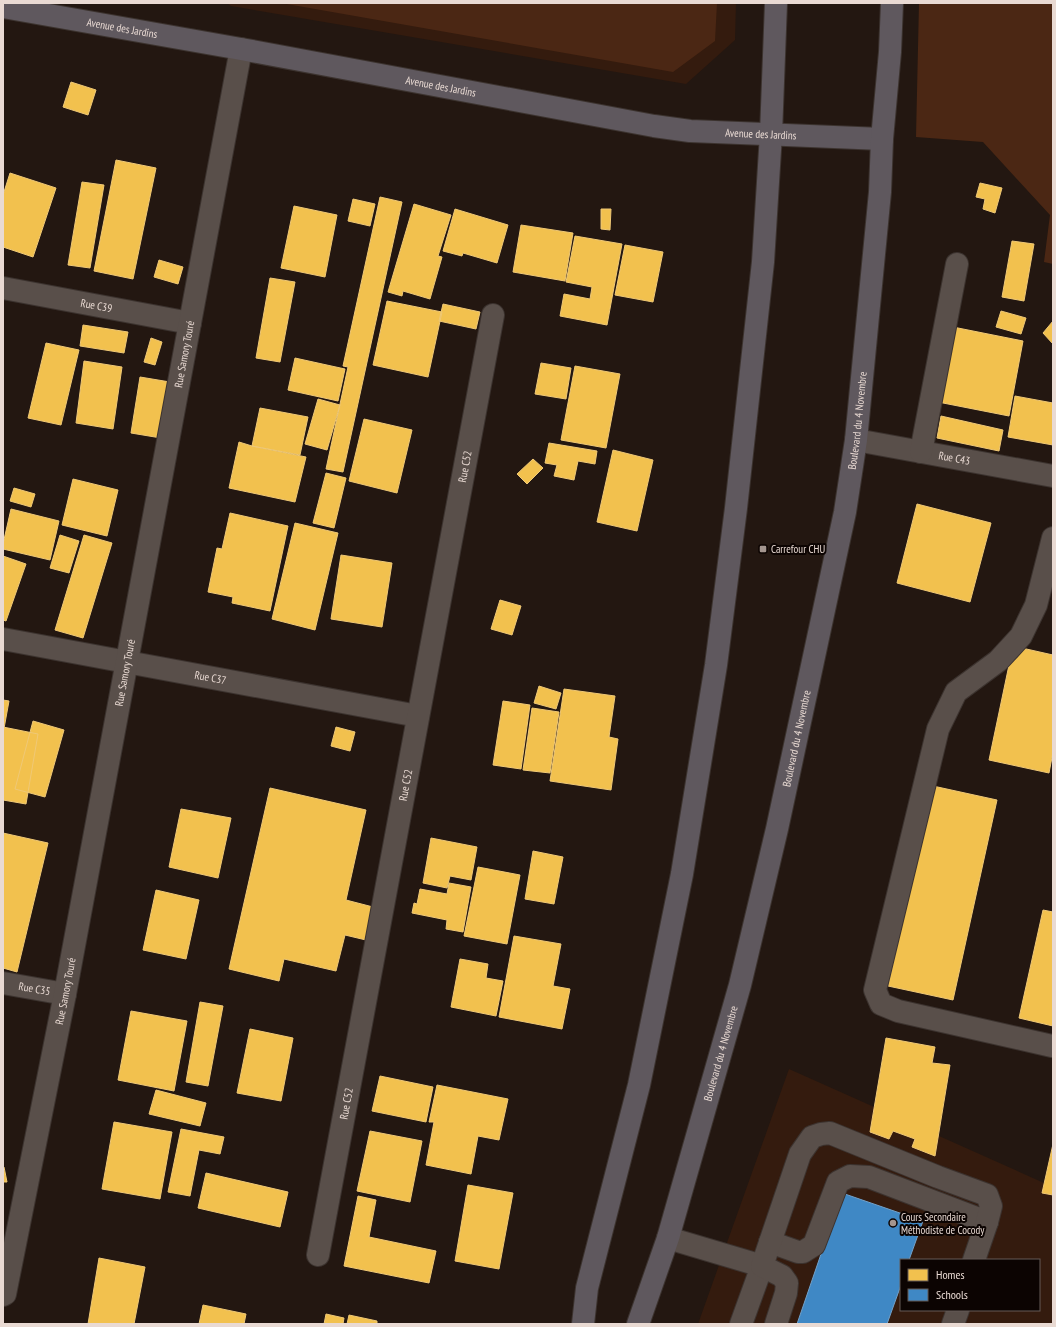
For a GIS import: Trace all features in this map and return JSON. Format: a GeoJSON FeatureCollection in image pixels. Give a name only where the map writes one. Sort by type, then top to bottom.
{"type":"FeatureCollection","features":[{"type":"Feature","properties":{"kind":"main road"},"geometry":{"type":"LineString","coordinates":[[583,1324],[587,1288],[639,1085],[682,874],[715,673],[736,508],[763,262],[771,134],[776,3]]}},
{"type":"Feature","properties":{"kind":"main road","name":"Boulevard du 4 Novembre"},"geometry":{"type":"LineString","coordinates":[[638,1324],[668,1238],[740,985],[777,829],[845,512],[856,440],[880,192],[882,139],[890,52],[892,3]]}},
{"type":"Feature","properties":{"kind":"main road","name":"Avenue des Jardins"},"geometry":{"type":"LineString","coordinates":[[3,7],[241,49],[654,126],[690,131],[882,139]]}},
{"type":"Feature","properties":{"kind":"street","name":"Rue Samory Touré"},"geometry":{"type":"LineString","coordinates":[[3,1295],[65,994],[241,49]]}},
{"type":"Feature","properties":{"kind":"street"},"geometry":{"type":"LineString","coordinates":[[921,452],[957,264]]}},
{"type":"Feature","properties":{"kind":"street","name":"Rue C39"},"geometry":{"type":"LineString","coordinates":[[3,288],[190,323]]}},
{"type":"Feature","properties":{"kind":"street","name":"Rue C52"},"geometry":{"type":"LineString","coordinates":[[318,1255],[493,315]]}},
{"type":"Feature","properties":{"kind":"street","name":"Rue C43"},"geometry":{"type":"LineString","coordinates":[[856,440],[1053,476]]}},
{"type":"Feature","properties":{"kind":"street"},"geometry":{"type":"LineString","coordinates":[[1052,1046],[898,1011],[881,1004],[875,990],[938,729],[956,692],[998,661],[1020,636],[1036,605],[1053,538]]}},
{"type":"Feature","properties":{"kind":"street","name":"Rue C37"},"geometry":{"type":"LineString","coordinates":[[3,639],[418,716]]}},
{"type":"Feature","properties":{"kind":"street","name":"Rue C35"},"geometry":{"type":"LineString","coordinates":[[3,983],[65,994]]}},
{"type":"Feature","properties":{"kind":"street"},"geometry":{"type":"LineString","coordinates":[[741,1324],[800,1154],[812,1136],[830,1133],[938,1177],[987,1195],[991,1206],[974,1259]]}},
{"type":"Feature","properties":{"kind":"street"},"geometry":{"type":"LineString","coordinates":[[770,1242],[798,1252],[803,1252],[814,1245],[838,1182],[850,1176],[869,1177],[987,1222]]}},
{"type":"Feature","properties":{"kind":"street"},"geometry":{"type":"LineString","coordinates":[[668,1238],[762,1266],[782,1276],[787,1283],[786,1293],[776,1324]]}},
{"type":"Feature","properties":{"kind":"street"},"geometry":{"type":"LineString","coordinates":[[953,1324],[958,1311]]}},
{"type":"Feature","properties":{"kind":"shaded area"},"geometry":{"type":"Polygon","coordinates":[[[227,3],[736,3],[735,40],[686,84],[231,6],[227,3]]]}},
{"type":"Feature","properties":{"kind":"shaded area"},"geometry":{"type":"Polygon","coordinates":[[[281,3],[717,3],[715,41],[673,72],[281,3]]]}},
{"type":"Feature","properties":{"kind":"shaded area"},"geometry":{"type":"Polygon","coordinates":[[[919,3],[1053,3],[1053,264],[1044,262],[1050,215],[983,142],[916,137],[919,3]]]}},
{"type":"Feature","properties":{"kind":"shaded area","name":"Cours Secondaire Méthodiste de Cocody"},"geometry":{"type":"Polygon","coordinates":[[[789,1069],[1053,1187],[1053,1324],[698,1324],[789,1069]]]}},
{"type":"Feature","properties":{"kind":"building: Homes"},"geometry":{"type":"Polygon","coordinates":[[[71,82],[96,90],[88,115],[63,107],[71,82]]]}},
{"type":"Feature","properties":{"kind":"building: Homes"},"geometry":{"type":"Polygon","coordinates":[[[116,160],[156,168],[133,279],[94,271],[116,160]]]}},
{"type":"Feature","properties":{"kind":"building: Homes"},"geometry":{"type":"Polygon","coordinates":[[[10,173],[56,188],[33,257],[3,247],[3,195],[10,173]]]}},
{"type":"Feature","properties":{"kind":"building: Homes"},"geometry":{"type":"Polygon","coordinates":[[[82,182],[104,185],[90,268],[68,265],[82,182]]]}},
{"type":"Feature","properties":{"kind":"building: Homes"},"geometry":{"type":"Polygon","coordinates":[[[980,183],[1002,188],[995,213],[983,209],[985,199],[976,197],[980,183]]]}},
{"type":"Feature","properties":{"kind":"building: Homes"},"geometry":{"type":"Polygon","coordinates":[[[380,197],[402,202],[343,472],[326,469],[348,367],[343,366],[380,197]]]}},
{"type":"Feature","properties":{"kind":"building: Homes"},"geometry":{"type":"Polygon","coordinates":[[[353,199],[375,204],[370,226],[348,221],[353,199]]]}},
{"type":"Feature","properties":{"kind":"building: Homes"},"geometry":{"type":"Polygon","coordinates":[[[414,204],[451,215],[438,256],[442,257],[430,299],[403,291],[402,296],[388,292],[414,204]]]}},
{"type":"Feature","properties":{"kind":"building: Homes"},"geometry":{"type":"Polygon","coordinates":[[[294,206],[337,215],[325,277],[281,268],[294,206]]]}},
{"type":"Feature","properties":{"kind":"building: Homes"},"geometry":{"type":"Polygon","coordinates":[[[455,209],[508,225],[497,263],[463,253],[462,256],[443,251],[455,209]]]}},
{"type":"Feature","properties":{"kind":"building: Homes"},"geometry":{"type":"Polygon","coordinates":[[[601,209],[611,209],[610,230],[601,229],[601,209]]]}},
{"type":"Feature","properties":{"kind":"building: Homes"},"geometry":{"type":"Polygon","coordinates":[[[521,225],[573,233],[565,281],[513,272],[521,225]]]}},
{"type":"Feature","properties":{"kind":"building: Homes"},"geometry":{"type":"Polygon","coordinates":[[[575,236],[622,244],[607,325],[560,316],[564,294],[590,299],[592,287],[566,282],[575,236]]]}},
{"type":"Feature","properties":{"kind":"building: Homes"},"geometry":{"type":"Polygon","coordinates":[[[1012,241],[1034,244],[1024,301],[1002,297],[1012,241]]]}},
{"type":"Feature","properties":{"kind":"building: Homes"},"geometry":{"type":"Polygon","coordinates":[[[625,245],[663,252],[653,302],[615,295],[625,245]]]}},
{"type":"Feature","properties":{"kind":"building: Homes"},"geometry":{"type":"Polygon","coordinates":[[[159,260],[183,267],[178,284],[154,277],[159,260]]]}},
{"type":"Feature","properties":{"kind":"building: Homes"},"geometry":{"type":"Polygon","coordinates":[[[270,278],[295,282],[280,362],[256,358],[270,278]]]}},
{"type":"Feature","properties":{"kind":"building: Homes"},"geometry":{"type":"Polygon","coordinates":[[[387,301],[442,312],[428,377],[373,365],[387,301]]]}},
{"type":"Feature","properties":{"kind":"building: Homes"},"geometry":{"type":"Polygon","coordinates":[[[443,304],[480,312],[476,329],[439,321],[443,304]]]}},
{"type":"Feature","properties":{"kind":"building: Homes"},"geometry":{"type":"Polygon","coordinates":[[[1001,311],[1026,318],[1021,334],[996,327],[1001,311]]]}},
{"type":"Feature","properties":{"kind":"building: Homes"},"geometry":{"type":"Polygon","coordinates":[[[1053,321],[1053,344],[1043,333],[1053,321]]]}},
{"type":"Feature","properties":{"kind":"building: Homes"},"geometry":{"type":"Polygon","coordinates":[[[83,325],[128,332],[124,353],[80,346],[83,325]]]}},
{"type":"Feature","properties":{"kind":"building: Homes"},"geometry":{"type":"Polygon","coordinates":[[[953,327],[1023,341],[1009,416],[938,402],[953,327]]]}},
{"type":"Feature","properties":{"kind":"building: Homes"},"geometry":{"type":"Polygon","coordinates":[[[151,338],[162,342],[155,365],[144,362],[151,338]]]}},
{"type":"Feature","properties":{"kind":"building: Homes"},"geometry":{"type":"Polygon","coordinates":[[[46,343],[79,350],[61,425],[28,418],[46,343]]]}},
{"type":"Feature","properties":{"kind":"building: Homes"},"geometry":{"type":"Polygon","coordinates":[[[295,358],[345,369],[338,401],[288,390],[295,358]]]}},
{"type":"Feature","properties":{"kind":"building: Homes"},"geometry":{"type":"Polygon","coordinates":[[[84,361],[122,367],[113,429],[76,423],[84,361]]]}},
{"type":"Feature","properties":{"kind":"building: Homes"},"geometry":{"type":"Polygon","coordinates":[[[541,363],[571,368],[566,399],[535,394],[541,363]]]}},
{"type":"Feature","properties":{"kind":"building: Homes"},"geometry":{"type":"Polygon","coordinates":[[[575,366],[620,374],[606,448],[561,440],[575,366]]]}},
{"type":"Feature","properties":{"kind":"building: Homes"},"geometry":{"type":"Polygon","coordinates":[[[140,377],[170,382],[161,438],[131,433],[140,377]]]}},
{"type":"Feature","properties":{"kind":"building: Homes"},"geometry":{"type":"Polygon","coordinates":[[[1015,396],[1053,403],[1053,445],[1008,437],[1015,396]]]}},
{"type":"Feature","properties":{"kind":"building: Homes"},"geometry":{"type":"Polygon","coordinates":[[[318,399],[340,405],[327,450],[305,444],[318,399]]]}},
{"type":"Feature","properties":{"kind":"building: Homes"},"geometry":{"type":"Polygon","coordinates":[[[260,408],[308,417],[300,455],[252,446],[260,408]]]}},
{"type":"Feature","properties":{"kind":"building: Homes"},"geometry":{"type":"Polygon","coordinates":[[[941,416],[1003,430],[999,451],[937,438],[941,416]]]}},
{"type":"Feature","properties":{"kind":"building: Homes"},"geometry":{"type":"Polygon","coordinates":[[[364,419],[412,430],[397,493],[349,481],[364,419]]]}},
{"type":"Feature","properties":{"kind":"building: Homes"},"geometry":{"type":"Polygon","coordinates":[[[239,442],[306,457],[295,502],[229,488],[239,442]]]}},
{"type":"Feature","properties":{"kind":"building: Homes"},"geometry":{"type":"Polygon","coordinates":[[[549,443],[597,451],[595,464],[578,461],[574,480],[554,476],[557,465],[545,463],[549,443]]]}},
{"type":"Feature","properties":{"kind":"building: Homes"},"geometry":{"type":"Polygon","coordinates":[[[613,450],[653,460],[637,531],[597,522],[613,450]]]}},
{"type":"Feature","properties":{"kind":"building: Homes"},"geometry":{"type":"Polygon","coordinates":[[[533,459],[543,468],[527,484],[517,474],[533,459]]]}},
{"type":"Feature","properties":{"kind":"building: Homes"},"geometry":{"type":"Polygon","coordinates":[[[326,473],[346,478],[334,528],[313,523],[326,473]]]}},
{"type":"Feature","properties":{"kind":"building: Homes"},"geometry":{"type":"Polygon","coordinates":[[[73,479],[118,490],[107,536],[62,525],[73,479]]]}},
{"type":"Feature","properties":{"kind":"building: Homes"},"geometry":{"type":"Polygon","coordinates":[[[14,488],[35,494],[31,507],[10,501],[14,488]]]}},
{"type":"Feature","properties":{"kind":"building: Homes"},"geometry":{"type":"Polygon","coordinates":[[[917,504],[991,523],[970,602],[897,583],[917,504]]]}},
{"type":"Feature","properties":{"kind":"building: Homes"},"geometry":{"type":"Polygon","coordinates":[[[11,509],[59,521],[50,560],[3,549],[11,509]]]}},
{"type":"Feature","properties":{"kind":"building: Homes"},"geometry":{"type":"Polygon","coordinates":[[[230,513],[288,526],[270,611],[232,603],[233,597],[208,592],[217,548],[222,549],[230,513]]]}},
{"type":"Feature","properties":{"kind":"building: Homes"},"geometry":{"type":"Polygon","coordinates":[[[295,523],[338,533],[315,630],[272,619],[295,523]]]}},
{"type":"Feature","properties":{"kind":"building: Homes"},"geometry":{"type":"Polygon","coordinates":[[[60,535],[79,541],[69,573],[50,568],[60,535]]]}},
{"type":"Feature","properties":{"kind":"building: Homes"},"geometry":{"type":"Polygon","coordinates":[[[84,535],[112,543],[83,638],[55,630],[84,535]]]}},
{"type":"Feature","properties":{"kind":"building: Homes"},"geometry":{"type":"Polygon","coordinates":[[[341,555],[392,563],[382,627],[331,619],[341,555]]]}},
{"type":"Feature","properties":{"kind":"building: Homes"},"geometry":{"type":"Polygon","coordinates":[[[3,556],[26,564],[6,621],[3,620],[3,556]]]}},
{"type":"Feature","properties":{"kind":"building: Homes"},"geometry":{"type":"Polygon","coordinates":[[[500,600],[521,606],[512,635],[491,629],[500,600]]]}},
{"type":"Feature","properties":{"kind":"building: Homes"},"geometry":{"type":"Polygon","coordinates":[[[1013,646],[1053,655],[1053,752],[1049,773],[989,760],[1013,646]]]}},
{"type":"Feature","properties":{"kind":"building: Homes"},"geometry":{"type":"Polygon","coordinates":[[[539,686],[561,693],[556,709],[534,703],[539,686]]]}},
{"type":"Feature","properties":{"kind":"building: Homes"},"geometry":{"type":"Polygon","coordinates":[[[564,689],[615,696],[609,737],[618,739],[611,790],[550,781],[564,689]]]}},
{"type":"Feature","properties":{"kind":"building: Homes"},"geometry":{"type":"Polygon","coordinates":[[[3,700],[9,701],[3,734],[3,700]]]}},
{"type":"Feature","properties":{"kind":"building: Homes"},"geometry":{"type":"Polygon","coordinates":[[[503,701],[530,705],[521,769],[493,765],[503,701]]]}},
{"type":"Feature","properties":{"kind":"building: Homes"},"geometry":{"type":"Polygon","coordinates":[[[532,708],[559,712],[550,773],[523,770],[532,708]]]}},
{"type":"Feature","properties":{"kind":"building: Homes"},"geometry":{"type":"Polygon","coordinates":[[[33,721],[64,730],[45,797],[15,789],[33,721]]]}},
{"type":"Feature","properties":{"kind":"building: Homes"},"geometry":{"type":"Polygon","coordinates":[[[3,727],[38,734],[26,804],[3,800],[3,727]]]}},
{"type":"Feature","properties":{"kind":"building: Homes"},"geometry":{"type":"Polygon","coordinates":[[[336,727],[355,732],[350,751],[331,746],[336,727]]]}},
{"type":"Feature","properties":{"kind":"building: Homes"},"geometry":{"type":"Polygon","coordinates":[[[933,786],[997,800],[953,1000],[888,986],[933,786]]]}},
{"type":"Feature","properties":{"kind":"building: Homes"},"geometry":{"type":"Polygon","coordinates":[[[270,788],[366,810],[346,900],[373,907],[366,940],[345,935],[336,971],[284,959],[279,981],[229,969],[270,788]]]}},
{"type":"Feature","properties":{"kind":"building: Homes"},"geometry":{"type":"Polygon","coordinates":[[[181,809],[231,818],[218,878],[169,867],[181,809]]]}},
{"type":"Feature","properties":{"kind":"building: Homes"},"geometry":{"type":"Polygon","coordinates":[[[3,833],[48,843],[17,972],[3,968],[3,833]]]}},
{"type":"Feature","properties":{"kind":"building: Homes"},"geometry":{"type":"Polygon","coordinates":[[[431,838],[477,847],[471,880],[450,876],[447,888],[423,883],[431,838]]]}},
{"type":"Feature","properties":{"kind":"building: Homes"},"geometry":{"type":"Polygon","coordinates":[[[533,851],[563,857],[554,904],[525,899],[533,851]]]}},
{"type":"Feature","properties":{"kind":"building: Homes"},"geometry":{"type":"Polygon","coordinates":[[[478,867],[520,875],[507,944],[464,936],[478,867]]]}},
{"type":"Feature","properties":{"kind":"building: Homes"},"geometry":{"type":"Polygon","coordinates":[[[449,883],[471,887],[463,932],[446,929],[447,920],[412,913],[414,903],[417,904],[420,889],[447,894],[449,883]]]}},
{"type":"Feature","properties":{"kind":"building: Homes"},"geometry":{"type":"Polygon","coordinates":[[[156,890],[199,900],[186,959],[143,950],[156,890]]]}},
{"type":"Feature","properties":{"kind":"building: Homes"},"geometry":{"type":"Polygon","coordinates":[[[1043,910],[1053,912],[1053,1026],[1019,1018],[1043,910]]]}},
{"type":"Feature","properties":{"kind":"building: Homes"},"geometry":{"type":"Polygon","coordinates":[[[514,936],[561,944],[553,986],[570,989],[562,1029],[499,1017],[514,936]]]}},
{"type":"Feature","properties":{"kind":"building: Homes"},"geometry":{"type":"Polygon","coordinates":[[[460,959],[488,964],[486,978],[503,981],[496,1016],[451,1007],[460,959]]]}},
{"type":"Feature","properties":{"kind":"building: Homes"},"geometry":{"type":"Polygon","coordinates":[[[200,1002],[223,1006],[208,1086],[186,1082],[200,1002]]]}},
{"type":"Feature","properties":{"kind":"building: Homes"},"geometry":{"type":"Polygon","coordinates":[[[131,1011],[187,1021],[174,1091],[118,1080],[131,1011]]]}},
{"type":"Feature","properties":{"kind":"building: Homes"},"geometry":{"type":"Polygon","coordinates":[[[250,1029],[293,1038],[281,1101],[237,1093],[250,1029]]]}},
{"type":"Feature","properties":{"kind":"building: Homes"},"geometry":{"type":"Polygon","coordinates":[[[886,1038],[935,1047],[932,1063],[950,1065],[935,1156],[912,1147],[915,1139],[893,1131],[889,1139],[870,1132],[886,1038]]]}},
{"type":"Feature","properties":{"kind":"building: Homes"},"geometry":{"type":"Polygon","coordinates":[[[380,1076],[433,1087],[426,1122],[372,1111],[380,1076]]]}},
{"type":"Feature","properties":{"kind":"building: Homes"},"geometry":{"type":"Polygon","coordinates":[[[437,1085],[508,1099],[499,1140],[478,1136],[471,1174],[426,1165],[434,1122],[429,1122],[437,1085]]]}},
{"type":"Feature","properties":{"kind":"building: Homes"},"geometry":{"type":"Polygon","coordinates":[[[156,1090],[206,1103],[200,1126],[149,1114],[156,1090]]]}},
{"type":"Feature","properties":{"kind":"building: Homes"},"geometry":{"type":"Polygon","coordinates":[[[114,1122],[172,1132],[160,1199],[102,1189],[114,1122]]]}},
{"type":"Feature","properties":{"kind":"building: Homes"},"geometry":{"type":"Polygon","coordinates":[[[181,1129],[224,1137],[220,1154],[199,1150],[190,1196],[168,1192],[181,1129]]]}},
{"type":"Feature","properties":{"kind":"building: Homes"},"geometry":{"type":"Polygon","coordinates":[[[370,1131],[422,1141],[410,1202],[357,1191],[370,1131]]]}},
{"type":"Feature","properties":{"kind":"building: Homes"},"geometry":{"type":"Polygon","coordinates":[[[1053,1144],[1053,1195],[1042,1193],[1053,1144]]]}},
{"type":"Feature","properties":{"kind":"building: Homes"},"geometry":{"type":"Polygon","coordinates":[[[3,1166],[4,1167],[7,1182],[3,1182],[3,1166]]]}},
{"type":"Feature","properties":{"kind":"building: Homes"},"geometry":{"type":"Polygon","coordinates":[[[206,1173],[288,1192],[280,1227],[198,1208],[206,1173]]]}},
{"type":"Feature","properties":{"kind":"building: Homes"},"geometry":{"type":"Polygon","coordinates":[[[468,1185],[513,1193],[499,1269],[455,1261],[468,1185]]]}},
{"type":"Feature","properties":{"kind":"building: Homes"},"geometry":{"type":"Polygon","coordinates":[[[358,1196],[376,1200],[369,1237],[436,1251],[429,1283],[344,1266],[358,1196]]]}},
{"type":"Feature","properties":{"kind":"building: Homes"},"geometry":{"type":"Polygon","coordinates":[[[99,1258],[145,1267],[134,1324],[88,1324],[99,1258]]]}},
{"type":"Feature","properties":{"kind":"building: Homes"},"geometry":{"type":"Polygon","coordinates":[[[203,1305],[246,1314],[244,1324],[199,1324],[203,1305]]]}},
{"type":"Feature","properties":{"kind":"building: Homes"},"geometry":{"type":"Polygon","coordinates":[[[326,1314],[344,1318],[343,1324],[324,1324],[326,1314]]]}},
{"type":"Feature","properties":{"kind":"building: Homes"},"geometry":{"type":"Polygon","coordinates":[[[349,1315],[377,1321],[377,1324],[347,1324],[349,1315]]]}},
{"type":"Feature","properties":{"kind":"building: Schools"},"geometry":{"type":"Polygon","coordinates":[[[842,1193],[923,1221],[909,1259],[900,1259],[900,1288],[887,1324],[797,1324],[842,1193]]]}},
{"type":"Feature","properties":{"kind":"place","name":"Carrefour CHU"},"geometry":{"type":"Point","coordinates":[763,549]}},
{"type":"Feature","properties":{"kind":"place","name":"Cours Secondaire Méthodiste de Cocody"},"geometry":{"type":"Point","coordinates":[893,1223]}}]}
